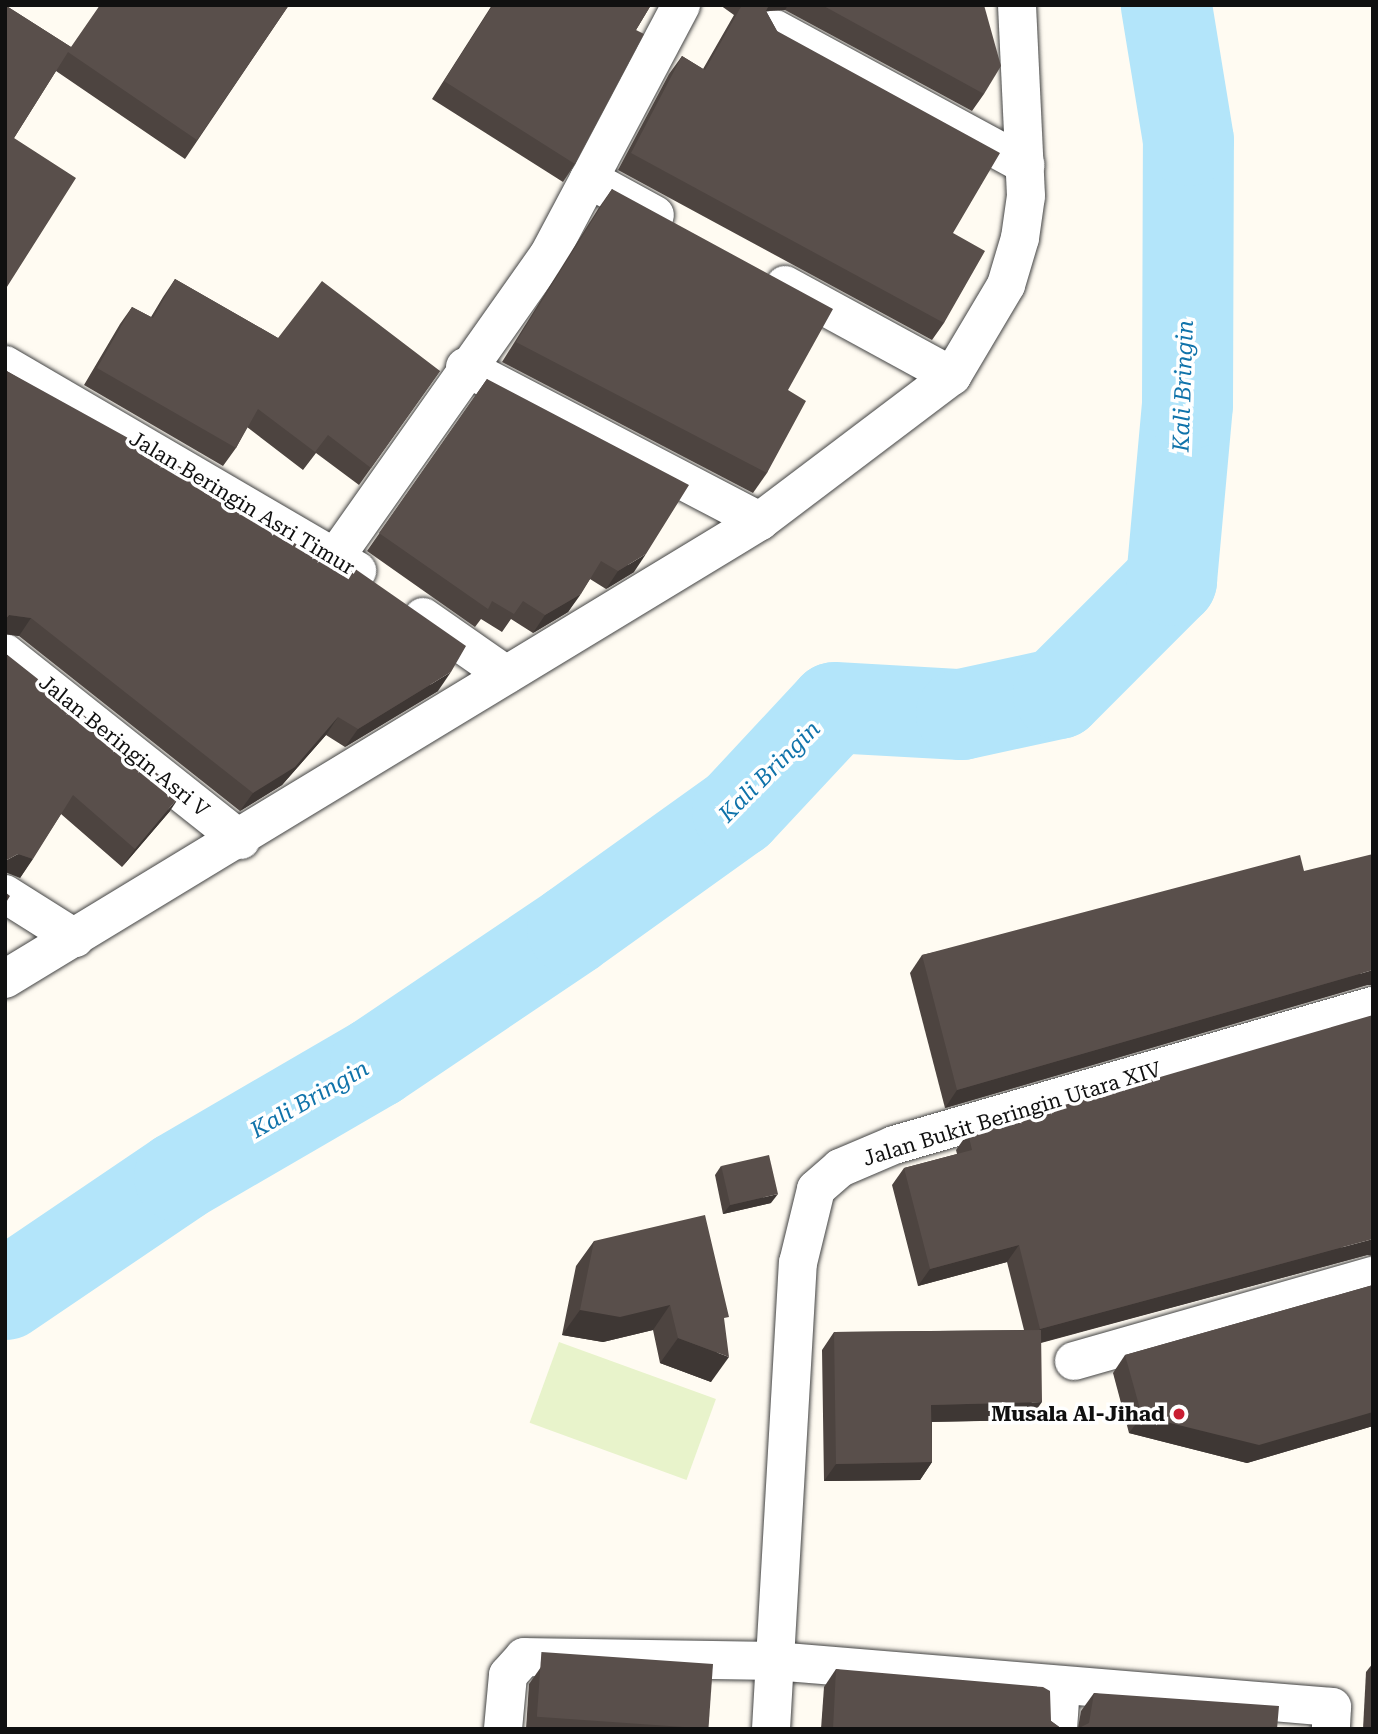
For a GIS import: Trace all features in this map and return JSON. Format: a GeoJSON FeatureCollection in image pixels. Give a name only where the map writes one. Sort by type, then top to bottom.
{"type":"FeatureCollection","features":[{"type":"Feature","properties":{"kind":"street"},"geometry":{"type":"LineString","coordinates":[[336,556],[465,367],[548,256],[681,5]]}},
{"type":"Feature","properties":{"kind":"street"},"geometry":{"type":"LineString","coordinates":[[5,979],[241,840],[760,521],[952,376],[1006,285],[1020,238],[1025,166],[1017,5]]}},
{"type":"Feature","properties":{"kind":"street"},"geometry":{"type":"LineString","coordinates":[[775,29],[1025,166]]}},
{"type":"Feature","properties":{"kind":"street"},"geometry":{"type":"LineString","coordinates":[[589,179],[686,232]]}},
{"type":"Feature","properties":{"kind":"street"},"geometry":{"type":"LineString","coordinates":[[746,264],[952,376]]}},
{"type":"Feature","properties":{"kind":"street","name":"Jalan Beringin Asri Timur"},"geometry":{"type":"LineString","coordinates":[[5,365],[336,556],[506,675]]}},
{"type":"Feature","properties":{"kind":"street"},"geometry":{"type":"LineString","coordinates":[[465,367],[760,521]]}},
{"type":"Feature","properties":{"kind":"street","name":"Jalan Beringin Asri V"},"geometry":{"type":"LineString","coordinates":[[5,653],[241,840]]}},
{"type":"Feature","properties":{"kind":"street"},"geometry":{"type":"LineString","coordinates":[[5,894],[75,938]]}},
{"type":"Feature","properties":{"kind":"street","name":"Jalan Bukit Beringin Utara XIV"},"geometry":{"type":"LineString","coordinates":[[771,1729],[798,1263],[816,1189],[840,1168],[894,1145],[1373,1006]]}},
{"type":"Feature","properties":{"kind":"street"},"geometry":{"type":"LineString","coordinates":[[1074,1361],[1373,1276]]}},
{"type":"Feature","properties":{"kind":"street"},"geometry":{"type":"LineString","coordinates":[[503,1729],[508,1675],[524,1657],[774,1661],[1332,1718]]}},
{"type":"Feature","properties":{"kind":"street"},"geometry":{"type":"LineString","coordinates":[[1058,1729],[1061,1690]]}},
{"type":"Feature","properties":{"kind":"green space"},"geometry":{"type":"Polygon","coordinates":[[[559,1342],[716,1399],[687,1480],[530,1423],[559,1342]]]}},
{"type":"Feature","properties":{"kind":"building"},"geometry":{"type":"Polygon","coordinates":[[[5,5],[71,47],[100,5],[289,5],[197,140],[68,52],[14,138],[76,178],[5,290],[5,5]]]}},
{"type":"Feature","properties":{"kind":"building"},"geometry":{"type":"Polygon","coordinates":[[[493,5],[651,5],[636,30],[644,34],[575,164],[444,81],[493,5]]]}},
{"type":"Feature","properties":{"kind":"building"},"geometry":{"type":"Polygon","coordinates":[[[742,5],[769,5],[766,11],[777,31],[1000,153],[953,233],[985,251],[944,323],[631,153],[682,56],[705,70],[742,5]]]}},
{"type":"Feature","properties":{"kind":"building"},"geometry":{"type":"Polygon","coordinates":[[[822,5],[984,5],[1001,66],[984,94],[822,5]]]}},
{"type":"Feature","properties":{"kind":"building"},"geometry":{"type":"Polygon","coordinates":[[[612,189],[833,309],[788,390],[806,401],[767,473],[516,342],[612,189]]]}},
{"type":"Feature","properties":{"kind":"building"},"geometry":{"type":"Polygon","coordinates":[[[175,279],[278,338],[322,281],[440,371],[371,468],[328,435],[315,452],[258,409],[236,448],[97,368],[132,307],[153,318],[175,279]]]}},
{"type":"Feature","properties":{"kind":"building"},"geometry":{"type":"Polygon","coordinates":[[[5,370],[215,486],[210,494],[346,573],[351,566],[466,646],[451,672],[358,729],[338,717],[295,767],[253,793],[31,618],[9,615],[5,620],[5,370]]]}},
{"type":"Feature","properties":{"kind":"building"},"geometry":{"type":"Polygon","coordinates":[[[487,379],[689,485],[646,554],[618,571],[601,561],[581,594],[545,615],[523,601],[514,614],[492,601],[488,609],[379,533],[487,379]]]}},
{"type":"Feature","properties":{"kind":"building"},"geometry":{"type":"Polygon","coordinates":[[[5,653],[182,793],[135,849],[73,795],[33,859],[18,854],[5,861],[5,653]]]}},
{"type":"Feature","properties":{"kind":"building"},"geometry":{"type":"Polygon","coordinates":[[[1373,854],[1373,970],[957,1090],[922,955],[1300,855],[1304,871],[1373,854]]]}},
{"type":"Feature","properties":{"kind":"building"},"geometry":{"type":"Polygon","coordinates":[[[1373,1015],[1373,1239],[1040,1329],[1019,1245],[930,1269],[904,1168],[972,1150],[968,1133],[1373,1015]]]}},
{"type":"Feature","properties":{"kind":"building"},"geometry":{"type":"Polygon","coordinates":[[[769,1155],[778,1194],[730,1205],[721,1166],[769,1155]]]}},
{"type":"Feature","properties":{"kind":"building"},"geometry":{"type":"Polygon","coordinates":[[[705,1215],[729,1317],[724,1318],[729,1357],[678,1338],[670,1305],[620,1317],[580,1310],[594,1241],[705,1215]]]}},
{"type":"Feature","properties":{"kind":"building"},"geometry":{"type":"Polygon","coordinates":[[[1373,1285],[1373,1412],[1259,1445],[1142,1416],[1125,1355],[1373,1285]]]}},
{"type":"Feature","properties":{"kind":"building"},"geometry":{"type":"Polygon","coordinates":[[[1041,1330],[1042,1402],[931,1405],[932,1462],[836,1464],[834,1332],[1041,1330]]]}},
{"type":"Feature","properties":{"kind":"building"},"geometry":{"type":"Polygon","coordinates":[[[541,1652],[713,1664],[708,1729],[537,1717],[541,1652]]]}},
{"type":"Feature","properties":{"kind":"building"},"geometry":{"type":"Polygon","coordinates":[[[836,1669],[1043,1687],[1050,1691],[1051,1721],[1062,1729],[833,1729],[836,1669]]]}},
{"type":"Feature","properties":{"kind":"building"},"geometry":{"type":"Polygon","coordinates":[[[1094,1693],[1279,1706],[1277,1729],[1077,1729],[1089,1723],[1094,1693]]]}},
{"type":"Feature","properties":{"kind":"waterway","name":"Kali Bringin"},"geometry":{"type":"LineString","coordinates":[[5,1294],[179,1176],[375,1062],[572,929],[737,811],[834,707],[961,714],[1058,693],[1171,580],[1187,404],[1188,140],[1166,5]]}},
{"type":"Feature","properties":{"kind":"place","name":"Musala Al-Jihad"},"geometry":{"type":"Point","coordinates":[1179,1414]}}]}
